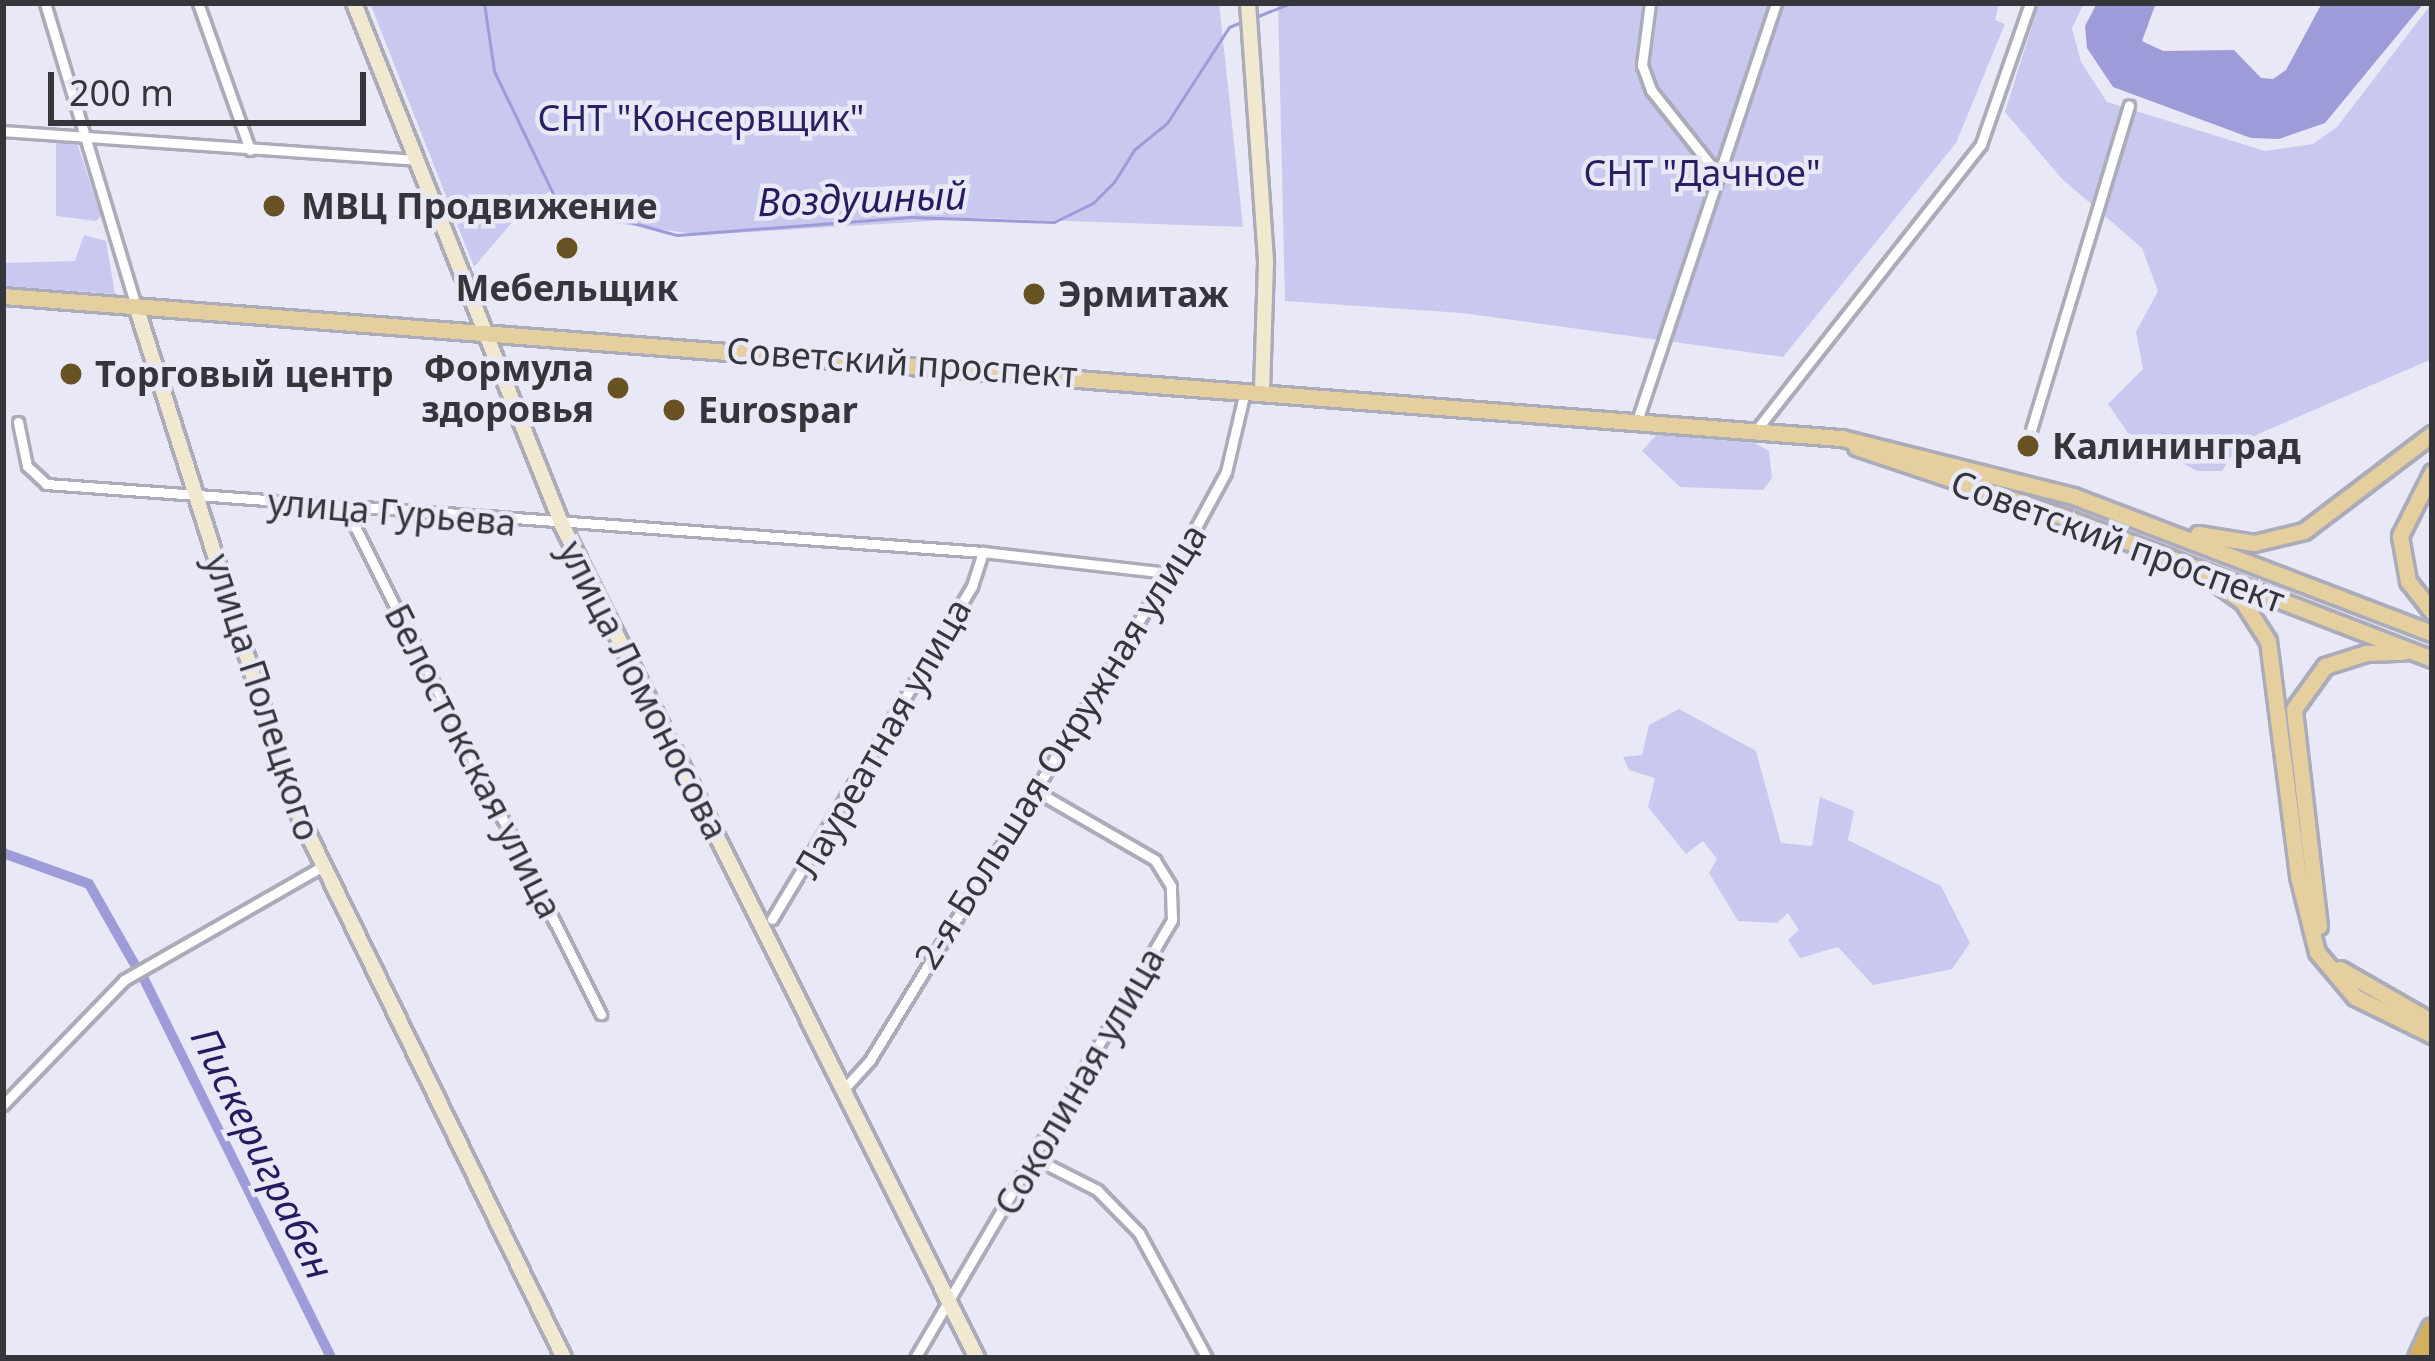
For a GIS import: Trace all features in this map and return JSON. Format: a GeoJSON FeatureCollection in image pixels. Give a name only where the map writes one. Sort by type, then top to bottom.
{"type":"FeatureCollection","features":[{"type":"Feature","properties":{"kind":"highway"},"geometry":{"type":"LineString","coordinates":[[2418,1358],[2432,1328]]}},
{"type":"Feature","properties":{"kind":"main road","name":"Советский проспект"},"geometry":{"type":"LineString","coordinates":[[3,296],[1801,434],[1977,467],[2126,514],[2432,633]]}},
{"type":"Feature","properties":{"kind":"main road","name":"Советский проспект"},"geometry":{"type":"LineString","coordinates":[[1801,434],[2179,560],[2432,659]]}},
{"type":"Feature","properties":{"kind":"main road"},"geometry":{"type":"LineString","coordinates":[[2126,514],[2225,541],[2287,538],[2432,434]]}},
{"type":"Feature","properties":{"kind":"main road"},"geometry":{"type":"LineString","coordinates":[[2432,472],[2414,495],[2400,536],[2408,581],[2432,612]]}},
{"type":"Feature","properties":{"kind":"main road"},"geometry":{"type":"LineString","coordinates":[[2179,560],[2243,602],[2268,641],[2298,876],[2318,952],[2355,997],[2432,1035]]}},
{"type":"Feature","properties":{"kind":"main road"},"geometry":{"type":"LineString","coordinates":[[2413,652],[2366,652],[2325,666],[2302,692],[2293,727],[2325,948],[2358,984],[2432,1022]]}},
{"type":"Feature","properties":{"kind":"street","name":"улица Полецкого"},"geometry":{"type":"LineString","coordinates":[[45,3],[136,306],[321,867],[563,1358]]}},
{"type":"Feature","properties":{"kind":"street"},"geometry":{"type":"LineString","coordinates":[[199,3],[250,150]]}},
{"type":"Feature","properties":{"kind":"street","name":"улица Ломоносова"},"geometry":{"type":"LineString","coordinates":[[354,3],[562,525],[977,1358]]}},
{"type":"Feature","properties":{"kind":"street"},"geometry":{"type":"LineString","coordinates":[[1247,3],[1266,263],[1254,389]]}},
{"type":"Feature","properties":{"kind":"street"},"geometry":{"type":"LineString","coordinates":[[1649,3],[1642,65],[1651,89],[1716,172]]}},
{"type":"Feature","properties":{"kind":"street"},"geometry":{"type":"LineString","coordinates":[[1639,418],[1716,172],[1776,3]]}},
{"type":"Feature","properties":{"kind":"street"},"geometry":{"type":"LineString","coordinates":[[1757,429],[1982,144],[2030,3]]}},
{"type":"Feature","properties":{"kind":"street"},"geometry":{"type":"LineString","coordinates":[[2031,430],[2129,105]]}},
{"type":"Feature","properties":{"kind":"street"},"geometry":{"type":"LineString","coordinates":[[3,131],[415,160]]}},
{"type":"Feature","properties":{"kind":"street","name":"2-я Большая Окружная улица"},"geometry":{"type":"LineString","coordinates":[[844,1089],[870,1060],[1031,788],[1168,573],[1226,472],[1254,389]]}},
{"type":"Feature","properties":{"kind":"street","name":"улица Гурьева"},"geometry":{"type":"LineString","coordinates":[[18,422],[27,466],[46,484],[982,552],[1168,573]]}},
{"type":"Feature","properties":{"kind":"street","name":"Белостокская улица"},"geometry":{"type":"LineString","coordinates":[[346,509],[602,1014]]}},
{"type":"Feature","properties":{"kind":"street","name":"Лауреатная улица"},"geometry":{"type":"LineString","coordinates":[[772,919],[971,586],[982,552]]}},
{"type":"Feature","properties":{"kind":"street","name":"Соколиная улица"},"geometry":{"type":"LineString","coordinates":[[915,1358],[1172,920],[1173,904],[1155,860],[1031,788]]}},
{"type":"Feature","properties":{"kind":"street"},"geometry":{"type":"LineString","coordinates":[[3,1105],[124,980],[321,867]]}},
{"type":"Feature","properties":{"kind":"street"},"geometry":{"type":"LineString","coordinates":[[1034,1158],[1097,1190],[1139,1233],[1207,1358]]}},
{"type":"Feature","properties":{"kind":"green space","name":"СНТ \"Консервщик\""},"geometry":{"type":"Polygon","coordinates":[[[370,3],[1219,3],[1243,227],[980,218],[702,235],[600,221],[550,191],[525,207],[474,267],[370,3]]]}},
{"type":"Feature","properties":{"kind":"green space","name":"СНТ \"Дачное\""},"geometry":{"type":"Polygon","coordinates":[[[1278,3],[1999,3],[1995,20],[2005,24],[1956,143],[1783,357],[1462,313],[1285,301],[1278,3]]]}},
{"type":"Feature","properties":{"kind":"green space"},"geometry":{"type":"Polygon","coordinates":[[[2039,3],[2084,3],[2072,28],[2081,62],[2107,102],[2265,151],[2313,144],[2337,127],[2432,3],[2432,359],[2240,442],[2222,471],[2197,471],[2128,433],[2108,404],[2143,369],[2136,332],[2158,291],[2142,248],[2062,179],[2005,112],[2039,3]]]}},
{"type":"Feature","properties":{"kind":"green space"},"geometry":{"type":"Polygon","coordinates":[[[56,142],[77,143],[101,216],[96,221],[56,216],[56,142]]]}},
{"type":"Feature","properties":{"kind":"green space"},"geometry":{"type":"Polygon","coordinates":[[[84,235],[106,241],[115,294],[3,286],[3,263],[75,261],[84,235]]]}},
{"type":"Feature","properties":{"kind":"green space"},"geometry":{"type":"Polygon","coordinates":[[[1658,433],[1749,440],[1769,451],[1772,478],[1763,490],[1680,487],[1642,451],[1658,433]]]}},
{"type":"Feature","properties":{"kind":"green space"},"geometry":{"type":"Polygon","coordinates":[[[1679,709],[1756,751],[1781,843],[1812,846],[1820,797],[1854,811],[1848,840],[1941,886],[1970,943],[1952,969],[1873,985],[1838,947],[1800,958],[1788,940],[1799,930],[1788,913],[1777,923],[1738,921],[1709,873],[1717,859],[1703,841],[1686,854],[1648,807],[1655,778],[1629,770],[1623,757],[1642,755],[1649,725],[1679,709]]]}},
{"type":"Feature","properties":{"kind":"shaded area"},"geometry":{"type":"Polygon","coordinates":[[[2097,3],[2156,3],[2142,41],[2163,51],[2234,50],[2261,78],[2273,79],[2286,70],[2322,3],[2424,3],[2325,123],[2279,139],[2251,138],[2113,87],[2087,48],[2085,26],[2097,3]]]}},
{"type":"Feature","properties":{"kind":"waterway","name":"Воздушный"},"geometry":{"type":"LineString","coordinates":[[484,3],[494,71],[557,202],[677,235],[910,217],[1054,222],[1093,203],[1114,182],[1135,149],[1167,123],[1229,27],[1244,21]]}},
{"type":"Feature","properties":{"kind":"waterway","name":"Воздушный"},"geometry":{"type":"LineString","coordinates":[[1253,18],[1291,3]]}},
{"type":"Feature","properties":{"kind":"waterway","name":"Пискериграбен"},"geometry":{"type":"LineString","coordinates":[[3,853],[89,884],[135,965]]}},
{"type":"Feature","properties":{"kind":"waterway","name":"Пискериграбен"},"geometry":{"type":"LineString","coordinates":[[142,975],[331,1358]]}},
{"type":"Feature","properties":{"kind":"place","name":"МВЦ Продвижение"},"geometry":{"type":"Point","coordinates":[274,206]}},
{"type":"Feature","properties":{"kind":"place","name":"Мебельщик"},"geometry":{"type":"Point","coordinates":[567,248]}},
{"type":"Feature","properties":{"kind":"place","name":"Эрмитаж"},"geometry":{"type":"Point","coordinates":[1034,294]}},
{"type":"Feature","properties":{"kind":"place","name":"Торговый центр"},"geometry":{"type":"Point","coordinates":[71,374]}},
{"type":"Feature","properties":{"kind":"place","name":"Формула здоровья"},"geometry":{"type":"Point","coordinates":[618,388]}},
{"type":"Feature","properties":{"kind":"place","name":"Eurospar"},"geometry":{"type":"Point","coordinates":[674,410]}},
{"type":"Feature","properties":{"kind":"place","name":"Калининград"},"geometry":{"type":"Point","coordinates":[2028,446]}}]}
